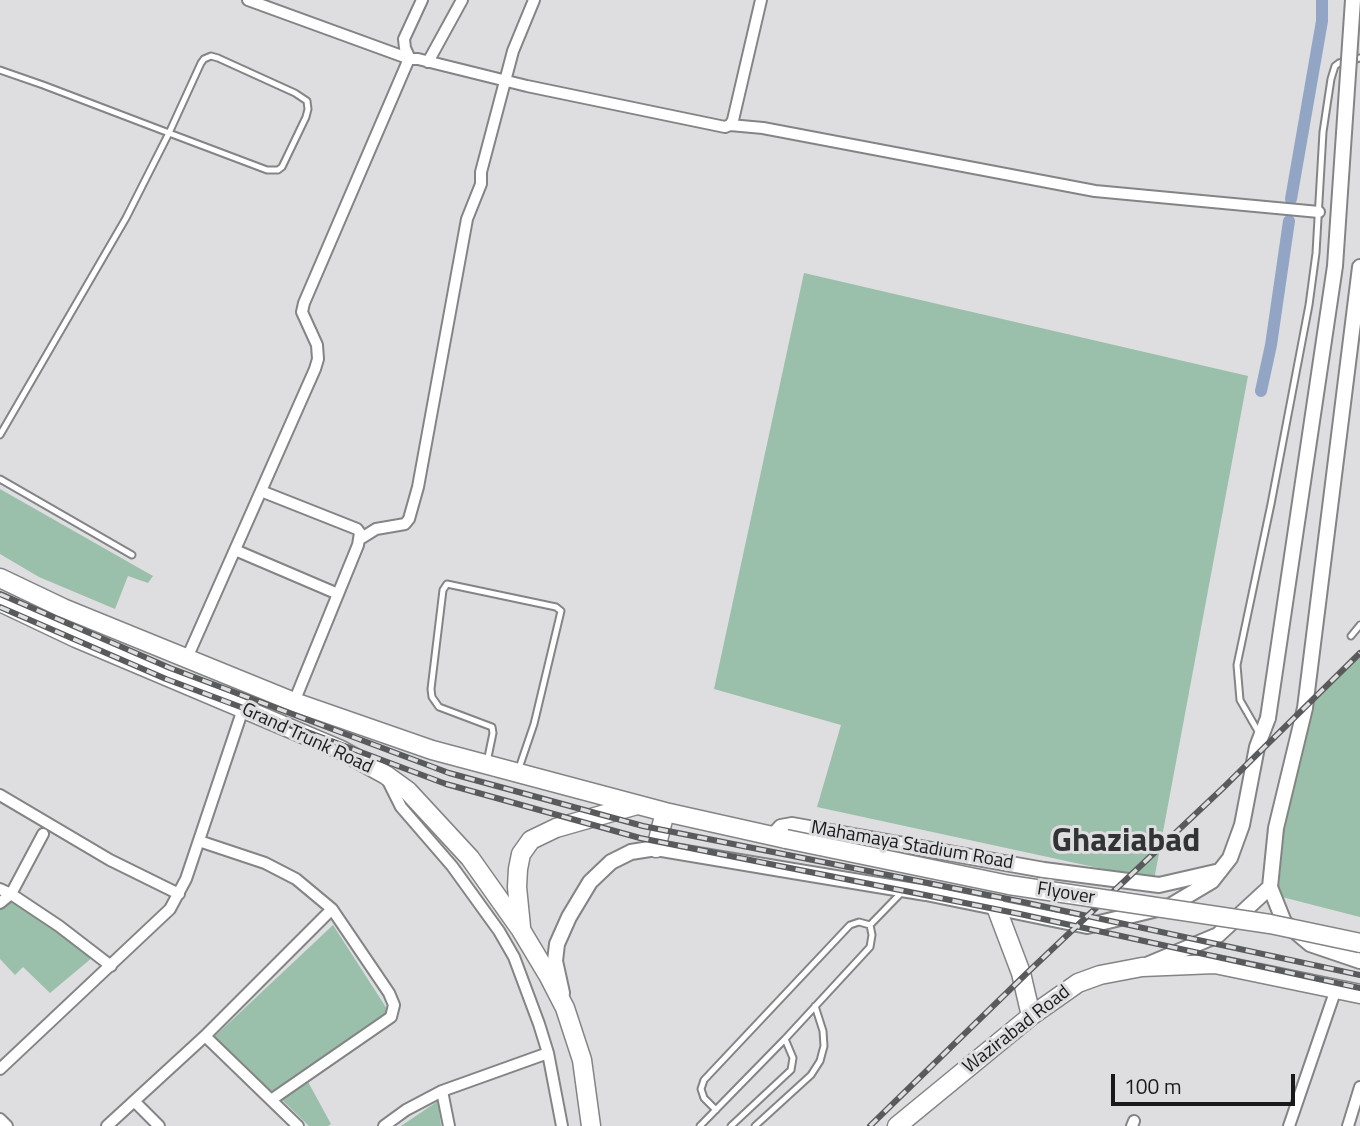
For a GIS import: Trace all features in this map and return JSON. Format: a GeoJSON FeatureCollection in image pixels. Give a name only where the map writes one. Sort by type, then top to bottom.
{"type":"FeatureCollection","features":[{"type":"Feature","properties":{"kind":"highway","name":"Grand Trunk Road"},"geometry":{"type":"LineString","coordinates":[[5,581],[63,608],[294,702],[432,750],[665,813],[780,837]]}},
{"type":"Feature","properties":{"kind":"highway"},"geometry":{"type":"LineString","coordinates":[[0,601],[5,581]]}},
{"type":"Feature","properties":{"kind":"highway","name":"Grand Trunk Road"},"geometry":{"type":"LineString","coordinates":[[0,601],[76,638],[341,750],[386,775],[422,805],[470,858],[521,930],[565,1008],[582,1060],[591,1126]]}},
{"type":"Feature","properties":{"kind":"highway"},"geometry":{"type":"LineString","coordinates":[[521,930],[518,869],[522,854],[531,840],[556,828],[638,804]]}},
{"type":"Feature","properties":{"kind":"highway"},"geometry":{"type":"LineString","coordinates":[[656,848],[665,813]]}},
{"type":"Feature","properties":{"kind":"highway","name":"Flyover"},"geometry":{"type":"LineString","coordinates":[[780,837],[1009,885],[1270,924],[1360,943]]}},
{"type":"Feature","properties":{"kind":"highway"},"geometry":{"type":"LineString","coordinates":[[996,907],[1021,973],[1031,1016]]}},
{"type":"Feature","properties":{"kind":"highway","name":"Wazirabad Road"},"geometry":{"type":"LineString","coordinates":[[897,1126],[1031,1016],[1078,983],[1100,975],[1142,967],[1215,964],[1360,994]]}},
{"type":"Feature","properties":{"kind":"main road"},"geometry":{"type":"LineString","coordinates":[[565,1008],[555,961],[558,944],[569,917],[590,882],[611,862],[631,852],[656,848],[906,889],[1087,926],[1170,906],[1212,881],[1220,871],[1230,858],[1242,825],[1257,747],[1268,718],[1335,266],[1353,0]]}},
{"type":"Feature","properties":{"kind":"main road"},"geometry":{"type":"LineString","coordinates":[[1360,267],[1305,708],[1276,828],[1270,887],[1284,922],[1310,944],[1360,961]]}},
{"type":"Feature","properties":{"kind":"main road","name":"Mahamaya Stadium Road"},"geometry":{"type":"LineString","coordinates":[[780,837],[782,827],[792,825],[1044,870],[1159,885],[1220,871]]}},
{"type":"Feature","properties":{"kind":"main road"},"geometry":{"type":"LineString","coordinates":[[1142,967],[1218,935],[1270,887]]}},
{"type":"Feature","properties":{"kind":"street"},"geometry":{"type":"LineString","coordinates":[[248,0],[410,59],[719,126],[763,128],[1095,191],[1319,212]]}},
{"type":"Feature","properties":{"kind":"street"},"geometry":{"type":"LineString","coordinates":[[187,658],[318,359],[317,345],[302,312],[304,303],[410,59],[404,39],[422,0]]}},
{"type":"Feature","properties":{"kind":"street"},"geometry":{"type":"LineString","coordinates":[[428,62],[462,0]]}},
{"type":"Feature","properties":{"kind":"street"},"geometry":{"type":"LineString","coordinates":[[294,702],[360,539],[376,528],[405,524],[409,519],[418,487],[467,219],[481,184],[481,172],[517,40],[534,0]]}},
{"type":"Feature","properties":{"kind":"street"},"geometry":{"type":"LineString","coordinates":[[730,125],[761,0]]}},
{"type":"Feature","properties":{"kind":"street"},"geometry":{"type":"LineString","coordinates":[[261,491],[357,529],[360,539]]}},
{"type":"Feature","properties":{"kind":"street"},"geometry":{"type":"LineString","coordinates":[[235,550],[338,594]]}},
{"type":"Feature","properties":{"kind":"street"},"geometry":{"type":"LineString","coordinates":[[0,1069],[170,909],[179,894],[199,841],[243,709]]}},
{"type":"Feature","properties":{"kind":"street"},"geometry":{"type":"LineString","coordinates":[[386,775],[401,807],[452,866],[499,931],[523,979],[548,1053],[562,1126]]}},
{"type":"Feature","properties":{"kind":"street"},"geometry":{"type":"LineString","coordinates":[[0,795],[110,860],[179,894]]}},
{"type":"Feature","properties":{"kind":"street"},"geometry":{"type":"LineString","coordinates":[[0,903],[43,834]]}},
{"type":"Feature","properties":{"kind":"street"},"geometry":{"type":"LineString","coordinates":[[199,841],[265,863],[296,879],[332,909],[389,993],[394,1011],[391,1017],[271,1100]]}},
{"type":"Feature","properties":{"kind":"street"},"geometry":{"type":"LineString","coordinates":[[6,891],[59,926],[111,966]]}},
{"type":"Feature","properties":{"kind":"street"},"geometry":{"type":"LineString","coordinates":[[107,1126],[205,1036],[332,909]]}},
{"type":"Feature","properties":{"kind":"street"},"geometry":{"type":"LineString","coordinates":[[1289,1126],[1336,989]]}},
{"type":"Feature","properties":{"kind":"street"},"geometry":{"type":"LineString","coordinates":[[205,1036],[298,1126]]}},
{"type":"Feature","properties":{"kind":"street"},"geometry":{"type":"LineString","coordinates":[[384,1126],[406,1110],[442,1091],[548,1053]]}},
{"type":"Feature","properties":{"kind":"street"},"geometry":{"type":"LineString","coordinates":[[1353,1125],[1360,1087]]}},
{"type":"Feature","properties":{"kind":"street"},"geometry":{"type":"LineString","coordinates":[[442,1091],[449,1126]]}},
{"type":"Feature","properties":{"kind":"street"},"geometry":{"type":"LineString","coordinates":[[134,1101],[159,1126]]}},
{"type":"Feature","properties":{"kind":"street"},"geometry":{"type":"LineString","coordinates":[[0,1119],[7,1126]]}},
{"type":"Feature","properties":{"kind":"lane"},"geometry":{"type":"LineString","coordinates":[[0,70],[169,133],[267,170],[278,170],[285,162],[306,117],[307,101],[295,93],[211,56],[204,58],[169,133],[126,218],[0,435]]}},
{"type":"Feature","properties":{"kind":"lane"},"geometry":{"type":"LineString","coordinates":[[1262,737],[1240,700],[1237,666],[1309,305],[1331,79],[1339,63],[1360,58]]}},
{"type":"Feature","properties":{"kind":"lane"},"geometry":{"type":"LineString","coordinates":[[0,478],[132,555]]}},
{"type":"Feature","properties":{"kind":"lane"},"geometry":{"type":"LineString","coordinates":[[486,765],[494,733],[492,727],[439,707],[432,697],[443,590],[447,584],[556,607],[561,611],[534,724],[517,774]]}},
{"type":"Feature","properties":{"kind":"lane"},"geometry":{"type":"LineString","coordinates":[[1351,636],[1360,625]]}},
{"type":"Feature","properties":{"kind":"lane"},"geometry":{"type":"LineString","coordinates":[[870,925],[906,889]]}},
{"type":"Feature","properties":{"kind":"lane"},"geometry":{"type":"LineString","coordinates":[[716,1110],[704,1098],[701,1089],[704,1080],[850,925],[859,922],[870,925]]}},
{"type":"Feature","properties":{"kind":"lane"},"geometry":{"type":"LineString","coordinates":[[700,1126],[870,947],[870,925]]}},
{"type":"Feature","properties":{"kind":"lane"},"geometry":{"type":"LineString","coordinates":[[755,1126],[811,1074],[820,1061],[824,1046],[815,1006]]}},
{"type":"Feature","properties":{"kind":"lane"},"geometry":{"type":"LineString","coordinates":[[731,1126],[791,1070],[793,1058],[785,1039]]}},
{"type":"Feature","properties":{"kind":"green space"},"geometry":{"type":"Polygon","coordinates":[[[804,273],[1248,376],[1154,880],[817,807],[841,725],[714,689],[804,273]]]}},
{"type":"Feature","properties":{"kind":"green space"},"geometry":{"type":"Polygon","coordinates":[[[0,489],[153,576],[148,583],[128,576],[115,609],[39,577],[0,554],[0,489]]]}},
{"type":"Feature","properties":{"kind":"green space"},"geometry":{"type":"Polygon","coordinates":[[[1360,655],[1360,917],[1278,896],[1295,712],[1360,655]]]}},
{"type":"Feature","properties":{"kind":"green space"},"geometry":{"type":"Polygon","coordinates":[[[12,897],[93,957],[50,993],[23,967],[15,975],[0,959],[0,908],[12,897]]]}},
{"type":"Feature","properties":{"kind":"green space"},"geometry":{"type":"Polygon","coordinates":[[[333,925],[389,1012],[270,1096],[214,1037],[333,925]]]}},
{"type":"Feature","properties":{"kind":"green space"},"geometry":{"type":"Polygon","coordinates":[[[307,1080],[331,1124],[328,1126],[309,1126],[280,1098],[307,1080]]]}},
{"type":"Feature","properties":{"kind":"green space"},"geometry":{"type":"Polygon","coordinates":[[[438,1101],[441,1126],[401,1126],[438,1101]]]}},
{"type":"Feature","properties":{"kind":"waterway"},"geometry":{"type":"LineString","coordinates":[[1291,199],[1322,21],[1322,0]]}},
{"type":"Feature","properties":{"kind":"waterway"},"geometry":{"type":"LineString","coordinates":[[1261,391],[1271,345],[1289,221]]}},
{"type":"Feature","properties":{"kind":"railway"},"geometry":{"type":"LineString","coordinates":[[0,594],[170,668],[449,773],[643,826],[1023,902],[1360,975]]}},
{"type":"Feature","properties":{"kind":"railway"},"geometry":{"type":"LineString","coordinates":[[0,607],[166,679],[446,784],[640,838],[1020,914],[1360,988]]}},
{"type":"Feature","properties":{"kind":"railway"},"geometry":{"type":"LineString","coordinates":[[870,1126],[1360,653]]}},
{"type":"Feature","properties":{"kind":"district","name":"Ghaziabad"},"geometry":{"type":"Point","coordinates":[1126,843]}}]}
